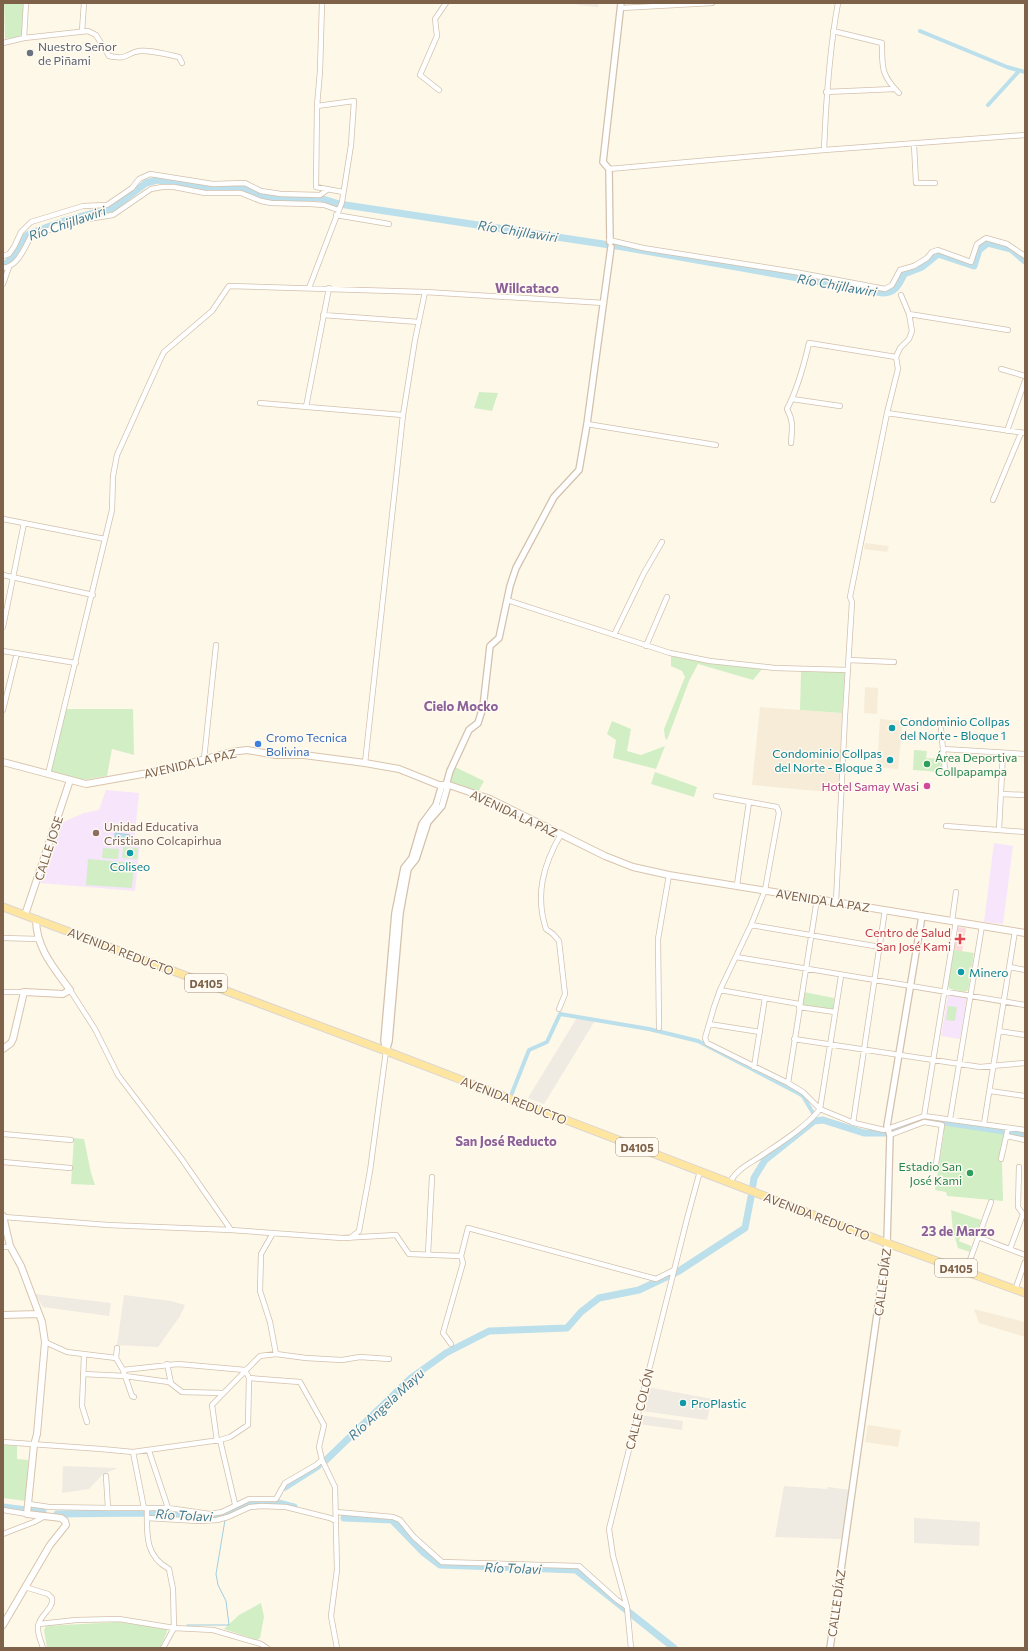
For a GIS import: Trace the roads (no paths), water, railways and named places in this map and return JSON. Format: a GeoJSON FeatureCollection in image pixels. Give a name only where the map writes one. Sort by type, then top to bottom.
{"type":"FeatureCollection","features":[{"type":"Feature","properties":{"kind":"main road","name":"AVENIDA LA PAZ"},"geometry":{"type":"LineString","coordinates":[[3,762],[86,784],[165,770],[231,752],[247,750],[276,755],[304,755],[366,763],[399,769],[438,785],[445,785],[490,799],[605,856],[633,867],[668,875],[1025,933]]}},
{"type":"Feature","properties":{"kind":"main road","name":"CALLE JOSE"},"geometry":{"type":"LineString","coordinates":[[25,915],[70,780]]}},
{"type":"Feature","properties":{"kind":"main road","name":"AVENIDA REDUCTO"},"geometry":{"type":"LineString","coordinates":[[3,907],[1025,1294]]}},
{"type":"Feature","properties":{"kind":"main road"},"geometry":{"type":"LineString","coordinates":[[3,1049],[11,1043],[13,1039],[24,992],[63,994],[70,990],[44,953],[38,939],[36,919]]}},
{"type":"Feature","properties":{"kind":"main road"},"geometry":{"type":"LineString","coordinates":[[3,1216],[11,1247],[21,1266],[42,1322],[44,1342],[37,1434],[34,1445],[27,1514],[61,1518],[65,1521],[66,1525],[50,1545],[3,1625]]}},
{"type":"Feature","properties":{"kind":"main road"},"geometry":{"type":"LineString","coordinates":[[3,1315],[38,1314]]}},
{"type":"Feature","properties":{"kind":"street"},"geometry":{"type":"LineString","coordinates":[[24,38],[26,3]]}},
{"type":"Feature","properties":{"kind":"street"},"geometry":{"type":"LineString","coordinates":[[82,31],[84,3]]}},
{"type":"Feature","properties":{"kind":"street"},"geometry":{"type":"LineString","coordinates":[[322,3],[320,71],[317,106],[316,187],[343,192]]}},
{"type":"Feature","properties":{"kind":"street"},"geometry":{"type":"LineString","coordinates":[[439,90],[420,75],[437,36],[435,19],[446,3]]}},
{"type":"Feature","properties":{"kind":"street"},"geometry":{"type":"LineString","coordinates":[[350,1238],[359,1231],[370,1171],[386,1051],[384,1041],[393,965],[397,913],[404,868],[417,849],[428,822],[442,806],[445,785],[450,771],[469,730],[478,723],[483,706],[490,646],[499,638],[516,568],[554,497],[579,470],[604,303],[610,243],[609,169],[603,162],[621,5],[712,3]]}},
{"type":"Feature","properties":{"kind":"street"},"geometry":{"type":"LineString","coordinates":[[824,150],[826,92],[833,31],[838,3]]}},
{"type":"Feature","properties":{"kind":"street"},"geometry":{"type":"LineString","coordinates":[[3,43],[24,38],[88,31],[96,35],[109,56],[122,59],[136,52],[147,52],[180,57],[182,63]]}},
{"type":"Feature","properties":{"kind":"street"},"geometry":{"type":"LineString","coordinates":[[833,31],[882,43],[882,67],[884,74],[899,93]]}},
{"type":"Feature","properties":{"kind":"street"},"geometry":{"type":"LineString","coordinates":[[826,92],[894,88]]}},
{"type":"Feature","properties":{"kind":"street"},"geometry":{"type":"LineString","coordinates":[[309,288],[342,202],[351,145],[354,101],[317,106]]}},
{"type":"Feature","properties":{"kind":"street"},"geometry":{"type":"LineString","coordinates":[[609,169],[824,150],[1025,135]]}},
{"type":"Feature","properties":{"kind":"street"},"geometry":{"type":"LineString","coordinates":[[914,144],[916,183],[934,183]]}},
{"type":"Feature","properties":{"kind":"street"},"geometry":{"type":"LineString","coordinates":[[3,256],[9,254],[21,232],[31,222],[83,206],[107,205],[132,188],[139,179],[150,174],[213,184],[245,183],[261,191],[281,194],[320,195],[327,190]]}},
{"type":"Feature","properties":{"kind":"street"},"geometry":{"type":"LineString","coordinates":[[3,284],[9,267],[19,258],[31,236],[75,221],[113,215],[141,195],[151,189],[156,188],[174,187],[205,192],[241,193],[261,201],[271,203],[310,204],[324,206],[389,224]]}},
{"type":"Feature","properties":{"kind":"street"},"geometry":{"type":"LineString","coordinates":[[610,243],[795,272],[885,289],[892,285],[900,270],[914,266],[927,258],[932,252],[938,250],[971,262],[977,244],[986,238],[1007,244],[1025,256]]}},
{"type":"Feature","properties":{"kind":"street"},"geometry":{"type":"LineString","coordinates":[[3,268],[9,267]]}},
{"type":"Feature","properties":{"kind":"street"},"geometry":{"type":"LineString","coordinates":[[48,774],[93,595],[112,510],[112,476],[117,455],[164,352],[212,311],[229,286],[425,292],[604,303]]}},
{"type":"Feature","properties":{"kind":"street"},"geometry":{"type":"LineString","coordinates":[[306,407],[329,288]]}},
{"type":"Feature","properties":{"kind":"street"},"geometry":{"type":"LineString","coordinates":[[366,763],[403,415],[415,340],[425,292]]}},
{"type":"Feature","properties":{"kind":"street"},"geometry":{"type":"LineString","coordinates":[[836,902],[852,602],[850,597],[898,369],[896,357],[900,348],[909,339],[912,331],[909,314],[901,295]]}},
{"type":"Feature","properties":{"kind":"street"},"geometry":{"type":"LineString","coordinates":[[909,314],[1008,330]]}},
{"type":"Feature","properties":{"kind":"street"},"geometry":{"type":"LineString","coordinates":[[323,315],[419,322]]}},
{"type":"Feature","properties":{"kind":"street"},"geometry":{"type":"LineString","coordinates":[[791,443],[793,426],[792,417],[787,409],[804,364],[809,343],[896,357]]}},
{"type":"Feature","properties":{"kind":"street"},"geometry":{"type":"LineString","coordinates":[[1001,369],[1025,376]]}},
{"type":"Feature","properties":{"kind":"street"},"geometry":{"type":"LineString","coordinates":[[1007,431],[1025,381]]}},
{"type":"Feature","properties":{"kind":"street"},"geometry":{"type":"LineString","coordinates":[[792,399],[840,406]]}},
{"type":"Feature","properties":{"kind":"street"},"geometry":{"type":"LineString","coordinates":[[260,403],[403,415]]}},
{"type":"Feature","properties":{"kind":"street"},"geometry":{"type":"LineString","coordinates":[[888,413],[1023,433],[992,500]]}},
{"type":"Feature","properties":{"kind":"street"},"geometry":{"type":"LineString","coordinates":[[587,424],[716,445]]}},
{"type":"Feature","properties":{"kind":"street"},"geometry":{"type":"LineString","coordinates":[[3,519],[105,539]]}},
{"type":"Feature","properties":{"kind":"street"},"geometry":{"type":"LineString","coordinates":[[3,628],[12,576],[24,523]]}},
{"type":"Feature","properties":{"kind":"street"},"geometry":{"type":"LineString","coordinates":[[614,635],[644,573],[662,542]]}},
{"type":"Feature","properties":{"kind":"street"},"geometry":{"type":"LineString","coordinates":[[3,575],[93,595]]}},
{"type":"Feature","properties":{"kind":"street"},"geometry":{"type":"LineString","coordinates":[[646,646],[667,597]]}},
{"type":"Feature","properties":{"kind":"street"},"geometry":{"type":"LineString","coordinates":[[507,600],[670,654],[710,661],[775,668],[848,670]]}},
{"type":"Feature","properties":{"kind":"street"},"geometry":{"type":"LineString","coordinates":[[204,759],[216,645]]}},
{"type":"Feature","properties":{"kind":"street"},"geometry":{"type":"LineString","coordinates":[[3,651],[76,663]]}},
{"type":"Feature","properties":{"kind":"street"},"geometry":{"type":"LineString","coordinates":[[3,710],[16,653]]}},
{"type":"Feature","properties":{"kind":"street"},"geometry":{"type":"LineString","coordinates":[[849,660],[894,662]]}},
{"type":"Feature","properties":{"kind":"street"},"geometry":{"type":"LineString","coordinates":[[941,729],[945,770]]}},
{"type":"Feature","properties":{"kind":"street"},"geometry":{"type":"LineString","coordinates":[[943,749],[1025,754]]}},
{"type":"Feature","properties":{"kind":"street"},"geometry":{"type":"LineString","coordinates":[[999,830],[1003,753]]}},
{"type":"Feature","properties":{"kind":"street"},"geometry":{"type":"LineString","coordinates":[[1001,794],[1025,795]]}},
{"type":"Feature","properties":{"kind":"street"},"geometry":{"type":"LineString","coordinates":[[716,796],[777,807],[779,812],[765,890],[751,925],[720,990],[705,1038],[707,1043],[788,1083],[803,1092],[820,1109],[853,1123],[889,1132],[924,1122],[942,1125],[936,1164]]}},
{"type":"Feature","properties":{"kind":"street"},"geometry":{"type":"LineString","coordinates":[[737,885],[749,802]]}},
{"type":"Feature","properties":{"kind":"street"},"geometry":{"type":"LineString","coordinates":[[946,826],[1025,832]]}},
{"type":"Feature","properties":{"kind":"street"},"geometry":{"type":"LineString","coordinates":[[560,1009],[565,994],[559,941],[546,929],[540,906],[544,869],[552,849],[561,834]]}},
{"type":"Feature","properties":{"kind":"street"},"geometry":{"type":"LineString","coordinates":[[659,1028],[658,939],[668,875]]}},
{"type":"Feature","properties":{"kind":"street"},"geometry":{"type":"LineString","coordinates":[[924,1116],[954,921],[956,892]]}},
{"type":"Feature","properties":{"kind":"street"},"geometry":{"type":"LineString","coordinates":[[788,1083],[817,899]]}},
{"type":"Feature","properties":{"kind":"street"},"geometry":{"type":"LineString","coordinates":[[853,1123],[885,910]]}},
{"type":"Feature","properties":{"kind":"street","name":"CALLE DÍAZ"},"geometry":{"type":"LineString","coordinates":[[830,1648],[887,1243],[889,1132],[887,1126],[922,916]]}},
{"type":"Feature","properties":{"kind":"street"},"geometry":{"type":"LineString","coordinates":[[751,925],[880,947]]}},
{"type":"Feature","properties":{"kind":"street"},"geometry":{"type":"LineString","coordinates":[[950,1119],[982,926]]}},
{"type":"Feature","properties":{"kind":"street"},"geometry":{"type":"LineString","coordinates":[[984,1124],[1015,931]]}},
{"type":"Feature","properties":{"kind":"street"},"geometry":{"type":"LineString","coordinates":[[3,938],[38,939]]}},
{"type":"Feature","properties":{"kind":"street"},"geometry":{"type":"LineString","coordinates":[[736,957],[841,976],[944,990],[1025,1005]]}},
{"type":"Feature","properties":{"kind":"street"},"geometry":{"type":"LineString","coordinates":[[1010,967],[1025,970]]}},
{"type":"Feature","properties":{"kind":"street"},"geometry":{"type":"LineString","coordinates":[[730,1182],[742,1168],[760,1157],[813,1118],[820,1109],[841,976]]}},
{"type":"Feature","properties":{"kind":"street"},"geometry":{"type":"LineString","coordinates":[[70,990],[95,1029],[118,1075],[182,1158],[231,1230]]}},
{"type":"Feature","properties":{"kind":"street"},"geometry":{"type":"LineString","coordinates":[[720,990],[835,1012]]}},
{"type":"Feature","properties":{"kind":"street"},"geometry":{"type":"LineString","coordinates":[[3,992],[24,992]]}},
{"type":"Feature","properties":{"kind":"street"},"geometry":{"type":"LineString","coordinates":[[754,1067],[765,998]]}},
{"type":"Feature","properties":{"kind":"street"},"geometry":{"type":"LineString","coordinates":[[709,1024],[760,1032]]}},
{"type":"Feature","properties":{"kind":"street"},"geometry":{"type":"LineString","coordinates":[[999,1031],[1025,1035]]}},
{"type":"Feature","properties":{"kind":"street"},"geometry":{"type":"LineString","coordinates":[[794,1039],[959,1065],[980,1067],[1025,1063]]}},
{"type":"Feature","properties":{"kind":"street"},"geometry":{"type":"LineString","coordinates":[[990,1091],[1025,1096]]}},
{"type":"Feature","properties":{"kind":"street"},"geometry":{"type":"LineString","coordinates":[[889,1132],[924,1116],[1025,1130]]}},
{"type":"Feature","properties":{"kind":"street"},"geometry":{"type":"LineString","coordinates":[[1001,1159],[1002,1149],[1007,1136],[1008,1128]]}},
{"type":"Feature","properties":{"kind":"street"},"geometry":{"type":"LineString","coordinates":[[3,1134],[71,1140]]}},
{"type":"Feature","properties":{"kind":"street"},"geometry":{"type":"LineString","coordinates":[[1007,1136],[1025,1140]]}},
{"type":"Feature","properties":{"kind":"street"},"geometry":{"type":"LineString","coordinates":[[3,1162],[70,1168]]}},
{"type":"Feature","properties":{"kind":"street"},"geometry":{"type":"LineString","coordinates":[[1010,1249],[1023,1214],[1018,1207],[1019,1168]]}},
{"type":"Feature","properties":{"kind":"street","name":"CALLE COLÓN"},"geometry":{"type":"LineString","coordinates":[[631,1648],[629,1614],[613,1556],[609,1529],[700,1172]]}},
{"type":"Feature","properties":{"kind":"street"},"geometry":{"type":"LineString","coordinates":[[428,1254],[432,1178]]}},
{"type":"Feature","properties":{"kind":"street"},"geometry":{"type":"LineString","coordinates":[[966,1271],[992,1202]]}},
{"type":"Feature","properties":{"kind":"street"},"geometry":{"type":"LineString","coordinates":[[3,1216],[108,1225],[231,1230],[350,1238],[396,1235],[409,1254],[461,1256]]}},
{"type":"Feature","properties":{"kind":"street"},"geometry":{"type":"LineString","coordinates":[[451,1344],[443,1333],[463,1263],[461,1256],[468,1228],[656,1279],[674,1270]]}},
{"type":"Feature","properties":{"kind":"street"},"geometry":{"type":"LineString","coordinates":[[272,1233],[261,1254],[260,1291],[270,1322],[276,1354]]}},
{"type":"Feature","properties":{"kind":"street"},"geometry":{"type":"LineString","coordinates":[[978,1238],[1025,1255]]}},
{"type":"Feature","properties":{"kind":"street"},"geometry":{"type":"LineString","coordinates":[[3,1247],[11,1247]]}},
{"type":"Feature","properties":{"kind":"street"},"geometry":{"type":"LineString","coordinates":[[1015,1290],[1025,1262]]}},
{"type":"Feature","properties":{"kind":"street"},"geometry":{"type":"LineString","coordinates":[[44,1342],[67,1352],[84,1356],[116,1358]]}},
{"type":"Feature","properties":{"kind":"street"},"geometry":{"type":"LineString","coordinates":[[117,1348],[116,1358],[123,1370],[132,1396],[134,1396]]}},
{"type":"Feature","properties":{"kind":"street"},"geometry":{"type":"LineString","coordinates":[[235,1504],[218,1441],[212,1405],[222,1393],[260,1356],[276,1354],[342,1360],[360,1357],[389,1359]]}},
{"type":"Feature","properties":{"kind":"street"},"geometry":{"type":"LineString","coordinates":[[84,1356],[82,1406],[87,1422]]}},
{"type":"Feature","properties":{"kind":"street"},"geometry":{"type":"LineString","coordinates":[[123,1370],[167,1364],[246,1370]]}},
{"type":"Feature","properties":{"kind":"street"},"geometry":{"type":"LineString","coordinates":[[167,1364],[171,1383]]}},
{"type":"Feature","properties":{"kind":"street"},"geometry":{"type":"LineString","coordinates":[[3,1442],[133,1452],[218,1441],[230,1437],[248,1425],[249,1378],[246,1370]]}},
{"type":"Feature","properties":{"kind":"street"},"geometry":{"type":"LineString","coordinates":[[83,1374],[124,1376],[171,1383],[182,1392],[222,1393]]}},
{"type":"Feature","properties":{"kind":"street"},"geometry":{"type":"LineString","coordinates":[[249,1378],[300,1382],[324,1425],[319,1447],[322,1460],[335,1487],[337,1570],[331,1616],[337,1648]]}},
{"type":"Feature","properties":{"kind":"street"},"geometry":{"type":"LineString","coordinates":[[149,1451],[168,1508]]}},
{"type":"Feature","properties":{"kind":"street"},"geometry":{"type":"LineString","coordinates":[[133,1452],[146,1508],[146,1532],[148,1544],[160,1565],[169,1570],[173,1589],[174,1628],[163,1648]]}},
{"type":"Feature","properties":{"kind":"street"},"geometry":{"type":"LineString","coordinates":[[29,1504],[108,1508],[168,1508],[210,1514],[222,1512],[235,1504],[249,1499],[276,1499],[284,1483],[322,1460]]}},
{"type":"Feature","properties":{"kind":"street"},"geometry":{"type":"LineString","coordinates":[[106,1476],[108,1508]]}},
{"type":"Feature","properties":{"kind":"street"},"geometry":{"type":"LineString","coordinates":[[3,1534],[47,1516],[50,1506]]}},
{"type":"Feature","properties":{"kind":"street"},"geometry":{"type":"LineString","coordinates":[[147,1518],[198,1521],[217,1520],[228,1517],[250,1507],[261,1506],[286,1507],[330,1518],[336,1522]]}},
{"type":"Feature","properties":{"kind":"street"},"geometry":{"type":"LineString","coordinates":[[3,1510],[27,1514]]}},
{"type":"Feature","properties":{"kind":"street"},"geometry":{"type":"LineString","coordinates":[[336,1512],[394,1517],[400,1520],[414,1537],[442,1562],[580,1566],[617,1600],[627,1607]]}},
{"type":"Feature","properties":{"kind":"street"},"geometry":{"type":"LineString","coordinates":[[25,1587],[48,1594],[52,1598],[51,1607],[45,1612],[39,1624],[38,1630],[43,1648]]}},
{"type":"Feature","properties":{"kind":"street"},"geometry":{"type":"LineString","coordinates":[[39,1624],[76,1620],[119,1619],[174,1628],[213,1630],[261,1644],[267,1648]]}},
{"type":"Feature","properties":{"kind":"water"},"geometry":{"type":"Polygon","coordinates":[[[115,833],[130,835],[129,840],[115,839],[115,833]]]}},
{"type":"Feature","properties":{"kind":"waterway"},"geometry":{"type":"LineString","coordinates":[[920,31],[1007,67],[1025,72]]}},
{"type":"Feature","properties":{"kind":"waterway"},"geometry":{"type":"LineString","coordinates":[[988,105],[1019,71]]}},
{"type":"Feature","properties":{"kind":"waterway","name":"Río Chijllawiri"},"geometry":{"type":"LineString","coordinates":[[3,264],[6,264],[12,257],[23,238],[31,233],[64,221],[113,208],[146,183],[157,180],[181,183],[204,189],[244,188],[268,198],[320,198],[339,204],[623,247],[883,293],[894,290],[904,274],[922,267],[938,254],[974,266],[979,250],[988,243],[1011,249],[1025,261]]}},
{"type":"Feature","properties":{"kind":"waterway"},"geometry":{"type":"LineString","coordinates":[[512,1093],[529,1050],[547,1042],[560,1014],[649,1029],[698,1041],[803,1096],[813,1113]]}},
{"type":"Feature","properties":{"kind":"waterway","name":"Río Angela Mayu"},"geometry":{"type":"LineString","coordinates":[[892,1131],[925,1119],[1004,1131]]}},
{"type":"Feature","properties":{"kind":"waterway","name":"Río Angela Mayu"},"geometry":{"type":"LineString","coordinates":[[753,1185],[754,1178],[765,1160],[814,1121],[823,1120],[864,1133],[886,1133]]}},
{"type":"Feature","properties":{"kind":"waterway","name":"Río Angela Mayu"},"geometry":{"type":"LineString","coordinates":[[1011,1133],[1025,1135]]}},
{"type":"Feature","properties":{"kind":"waterway","name":"Río Angela Mayu"},"geometry":{"type":"LineString","coordinates":[[324,1462],[411,1378],[446,1353],[489,1331],[567,1328],[581,1312],[599,1298],[639,1290],[679,1271],[745,1228],[751,1197]]}},
{"type":"Feature","properties":{"kind":"waterway","name":"Río Angela Mayu"},"geometry":{"type":"LineString","coordinates":[[285,1487],[318,1466]]}},
{"type":"Feature","properties":{"kind":"waterway","name":"Río Tolavi"},"geometry":{"type":"LineString","coordinates":[[57,1514],[144,1513],[213,1518],[226,1516],[249,1505],[259,1503],[278,1503],[294,1507]]}},
{"type":"Feature","properties":{"kind":"waterway","name":"Río Tolavi"},"geometry":{"type":"LineString","coordinates":[[3,1507],[43,1512]]}},
{"type":"Feature","properties":{"kind":"waterway","name":"Río Tolavi"},"geometry":{"type":"LineString","coordinates":[[344,1518],[392,1520],[424,1553],[440,1565],[576,1570],[674,1648]]}},
{"type":"Feature","properties":{"kind":"waterway"},"geometry":{"type":"LineString","coordinates":[[187,1625],[229,1625],[226,1601],[218,1585],[216,1574],[225,1520]]}},
{"type":"Feature","properties":{"kind":"place","name":"Nuestro Señor de Piñami"},"geometry":{"type":"Point","coordinates":[30,53]}},
{"type":"Feature","properties":{"kind":"place","name":"Condominio Collpas del Norte - Bloque 1"},"geometry":{"type":"Point","coordinates":[892,728]}},
{"type":"Feature","properties":{"kind":"place","name":"Cromo Tecnica Bolivina"},"geometry":{"type":"Point","coordinates":[258,744]}},
{"type":"Feature","properties":{"kind":"place","name":"Condominio Collpas del Norte - Bloque 3"},"geometry":{"type":"Point","coordinates":[890,760]}},
{"type":"Feature","properties":{"kind":"place","name":"Área Deportiva Collpapampa"},"geometry":{"type":"Point","coordinates":[927,764]}},
{"type":"Feature","properties":{"kind":"place","name":"Hotel Samay Wasi"},"geometry":{"type":"Point","coordinates":[927,786]}},
{"type":"Feature","properties":{"kind":"place","name":"Unidad Educativa Cristiano Colcapirhua"},"geometry":{"type":"Point","coordinates":[96,833]}},
{"type":"Feature","properties":{"kind":"place","name":"Coliseo"},"geometry":{"type":"Point","coordinates":[130,853]}},
{"type":"Feature","properties":{"kind":"place","name":"Centro de Salud San José Kami"},"geometry":{"type":"Point","coordinates":[960,939]}},
{"type":"Feature","properties":{"kind":"place","name":"Minero"},"geometry":{"type":"Point","coordinates":[961,972]}},
{"type":"Feature","properties":{"kind":"place","name":"Estadio San José Kami"},"geometry":{"type":"Point","coordinates":[970,1173]}},
{"type":"Feature","properties":{"kind":"place","name":"ProPlastic"},"geometry":{"type":"Point","coordinates":[683,1403]}},
{"type":"Feature","properties":{"kind":"district","name":"Willcataco"},"geometry":{"type":"Point","coordinates":[527,288]}},
{"type":"Feature","properties":{"kind":"district","name":"Cielo Mocko"},"geometry":{"type":"Point","coordinates":[461,706]}},
{"type":"Feature","properties":{"kind":"district","name":"San José Reducto"},"geometry":{"type":"Point","coordinates":[506,1141]}},
{"type":"Feature","properties":{"kind":"district","name":"23 de Marzo"},"geometry":{"type":"Point","coordinates":[958,1231]}}]}
